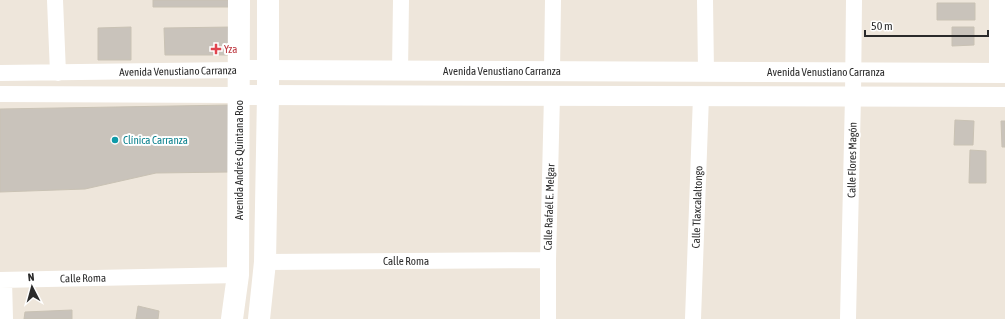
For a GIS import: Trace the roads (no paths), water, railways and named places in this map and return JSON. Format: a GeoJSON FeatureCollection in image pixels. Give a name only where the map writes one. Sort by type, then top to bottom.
{"type":"FeatureCollection","features":[{"type":"Feature","properties":{"kind":"main road","name":"Avenida Andrés Quintana Roo"},"geometry":{"type":"LineString","coordinates":[[232,319],[238,275],[239,0]]}},
{"type":"Feature","properties":{"kind":"main road"},"geometry":{"type":"LineString","coordinates":[[259,319],[265,262],[268,0]]}},
{"type":"Feature","properties":{"kind":"street"},"geometry":{"type":"LineString","coordinates":[[56,0],[58,72]]}},
{"type":"Feature","properties":{"kind":"street"},"geometry":{"type":"LineString","coordinates":[[400,70],[401,0]]}},
{"type":"Feature","properties":{"kind":"street"},"geometry":{"type":"LineString","coordinates":[[552,71],[553,0]]}},
{"type":"Feature","properties":{"kind":"street"},"geometry":{"type":"LineString","coordinates":[[705,0],[706,71]]}},
{"type":"Feature","properties":{"kind":"street","name":"Calle Flores Magón"},"geometry":{"type":"LineString","coordinates":[[848,319],[854,0]]}},
{"type":"Feature","properties":{"kind":"street"},"geometry":{"type":"LineString","coordinates":[[998,0],[1001,72]]}},
{"type":"Feature","properties":{"kind":"street","name":"Avenida Venustiano Carranza"},"geometry":{"type":"LineString","coordinates":[[0,73],[239,70],[1001,72]]}},
{"type":"Feature","properties":{"kind":"street","name":"Avenida Venustiano Carranza"},"geometry":{"type":"LineString","coordinates":[[0,94],[1005,97]]}},
{"type":"Feature","properties":{"kind":"street","name":"Calle Rafaél E. Melgar"},"geometry":{"type":"LineString","coordinates":[[548,319],[552,95]]}},
{"type":"Feature","properties":{"kind":"street","name":"Calle Tlaxcalaltongo"},"geometry":{"type":"LineString","coordinates":[[693,319],[701,96]]}},
{"type":"Feature","properties":{"kind":"street","name":"Calle Roma"},"geometry":{"type":"LineString","coordinates":[[265,262],[548,260]]}},
{"type":"Feature","properties":{"kind":"street","name":"Calle Roma"},"geometry":{"type":"LineString","coordinates":[[2,280],[238,275]]}},
{"type":"Feature","properties":{"kind":"street"},"geometry":{"type":"LineString","coordinates":[[2,280],[5,319]]}},
{"type":"Feature","properties":{"kind":"place","name":"Yza"},"geometry":{"type":"Point","coordinates":[216,49]}},
{"type":"Feature","properties":{"kind":"place","name":"Clínica Carranza"},"geometry":{"type":"Point","coordinates":[115,140]}}]}
